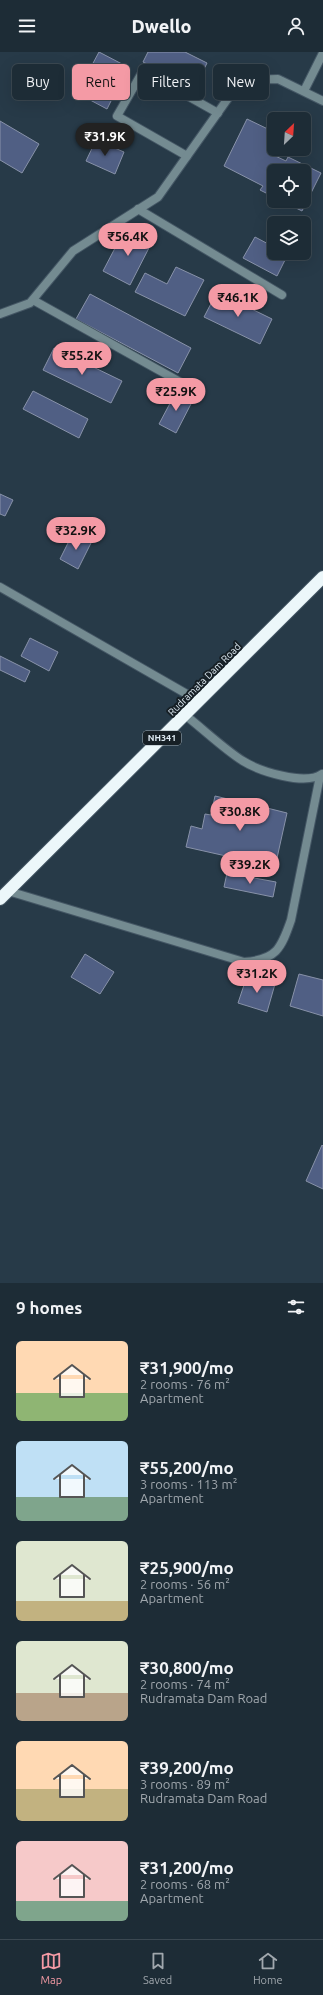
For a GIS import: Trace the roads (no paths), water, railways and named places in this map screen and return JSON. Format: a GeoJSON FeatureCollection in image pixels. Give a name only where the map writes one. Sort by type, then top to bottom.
{"type":"FeatureCollection","features":[{"type":"Feature","properties":{"kind":"highway","name":"Rudramata Dam Road"},"geometry":{"type":"LineString","coordinates":[[4,895],[323,578]]}},
{"type":"Feature","properties":{"kind":"street"},"geometry":{"type":"LineString","coordinates":[[304,90],[323,53]]}},
{"type":"Feature","properties":{"kind":"street"},"geometry":{"type":"LineString","coordinates":[[187,156],[117,116],[143,71],[218,113]]}},
{"type":"Feature","properties":{"kind":"street"},"geometry":{"type":"LineString","coordinates":[[0,314],[30,303],[73,251],[158,196],[241,80],[278,79],[304,90],[323,101]]}},
{"type":"Feature","properties":{"kind":"street"},"geometry":{"type":"LineString","coordinates":[[138,209],[282,295]]}},
{"type":"Feature","properties":{"kind":"street"},"geometry":{"type":"LineString","coordinates":[[33,300],[189,387]]}},
{"type":"Feature","properties":{"kind":"street"},"geometry":{"type":"LineString","coordinates":[[0,587],[199,701]]}},
{"type":"Feature","properties":{"kind":"street"},"geometry":{"type":"LineString","coordinates":[[4,895],[244,962],[260,961],[273,954],[283,943],[286,935],[321,775],[300,779],[270,772],[243,761],[185,715]]}}]}
